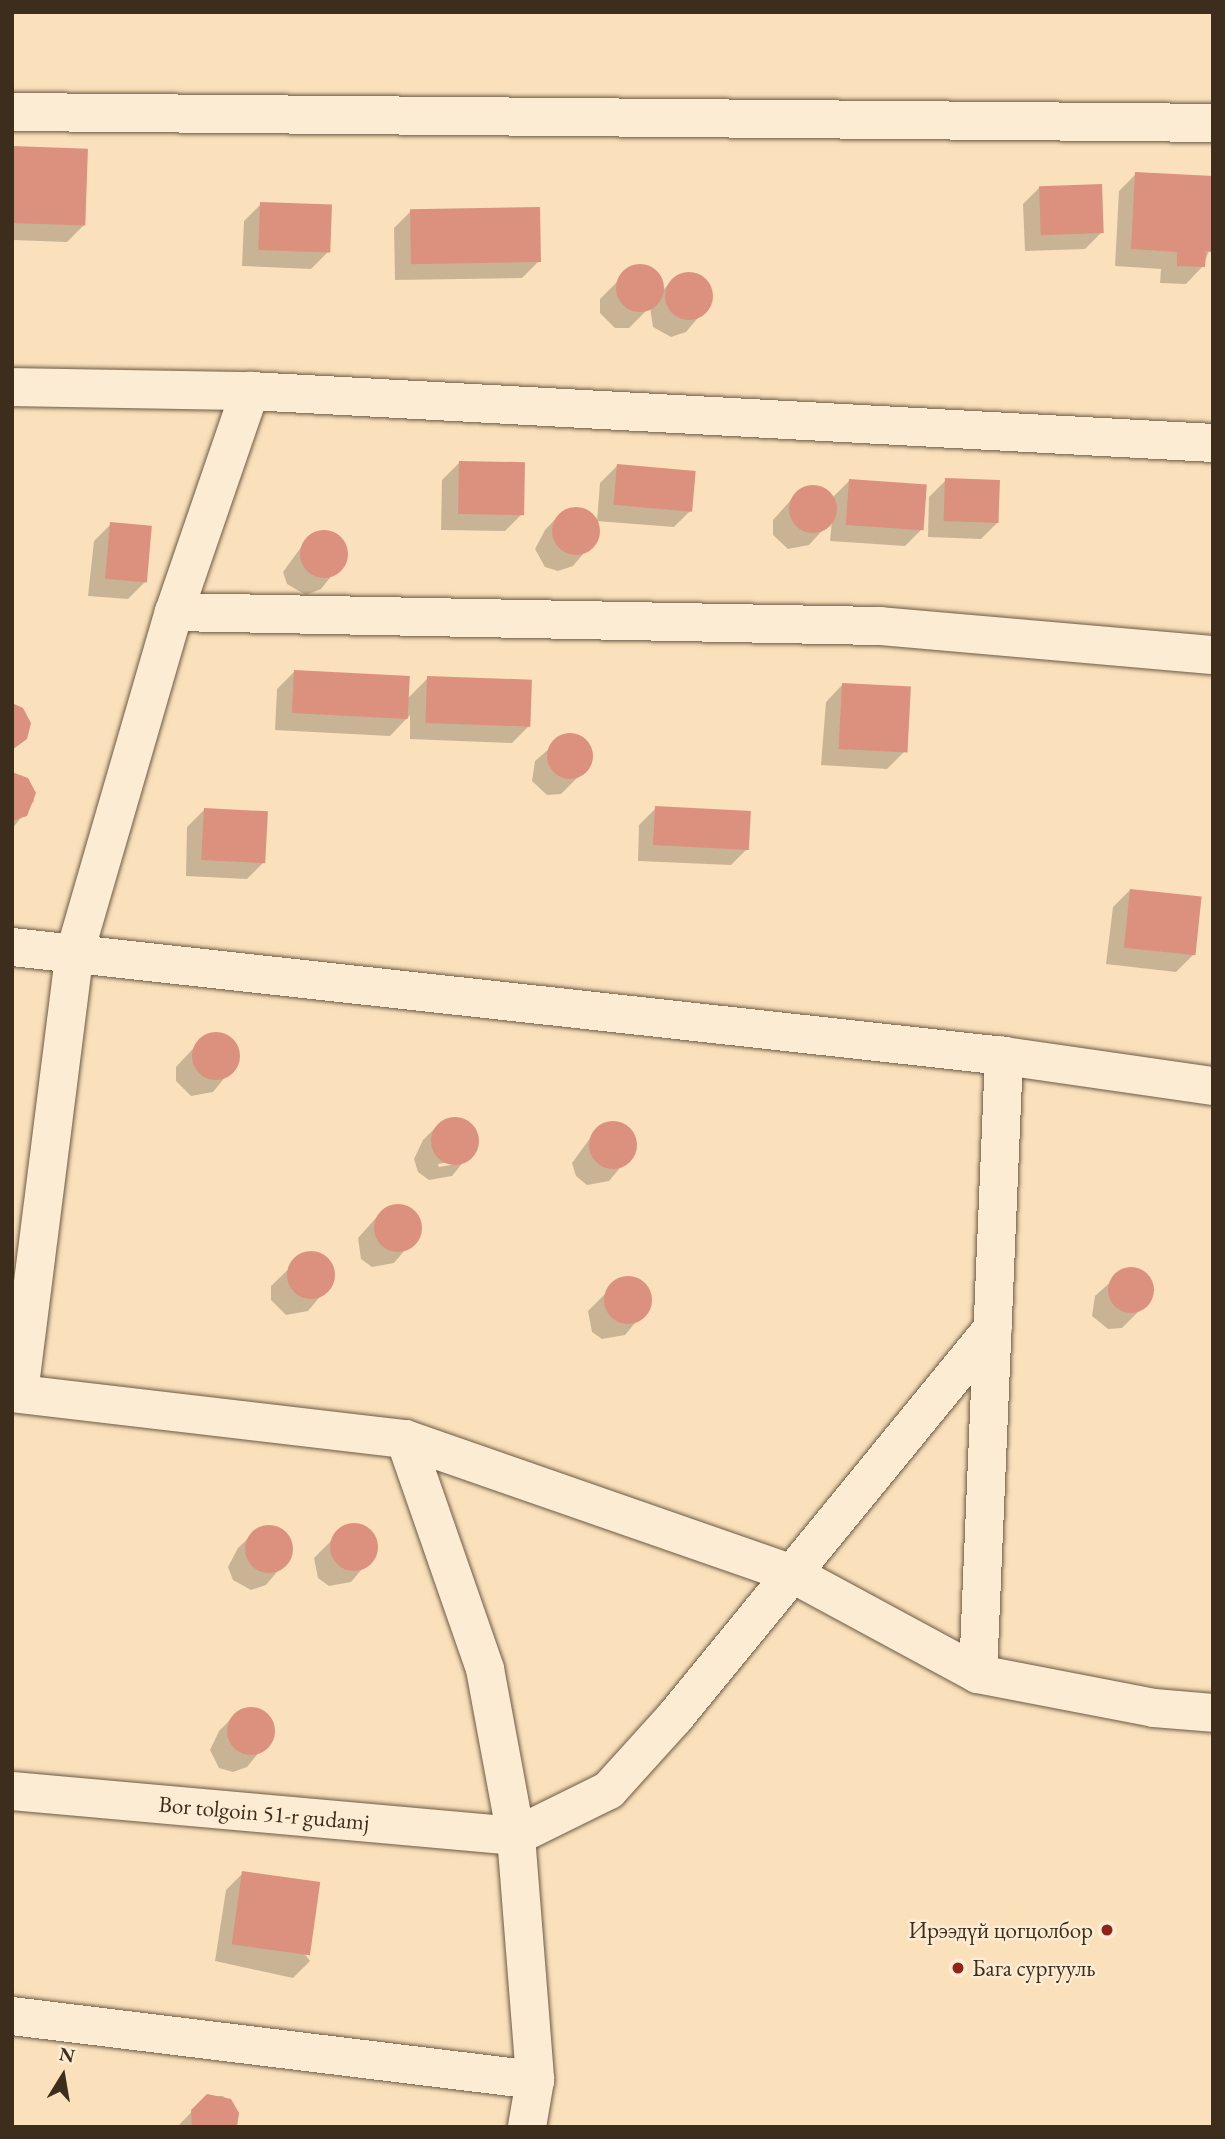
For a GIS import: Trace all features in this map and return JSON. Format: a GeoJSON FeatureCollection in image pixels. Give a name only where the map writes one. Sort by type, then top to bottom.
{"type":"FeatureCollection","features":[{"type":"Feature","properties":{"kind":"street"},"geometry":{"type":"LineString","coordinates":[[12,112],[1213,123]]}},
{"type":"Feature","properties":{"kind":"street"},"geometry":{"type":"LineString","coordinates":[[12,387],[250,391],[1213,443]]}},
{"type":"Feature","properties":{"kind":"street"},"geometry":{"type":"LineString","coordinates":[[250,391],[174,612],[75,952],[16,1393],[405,1439],[793,1574],[978,1674],[1154,1708],[1213,1713]]}},
{"type":"Feature","properties":{"kind":"street"},"geometry":{"type":"LineString","coordinates":[[174,612],[880,626],[1213,655]]}},
{"type":"Feature","properties":{"kind":"street"},"geometry":{"type":"LineString","coordinates":[[12,947],[1004,1056],[1213,1086]]}},
{"type":"Feature","properties":{"kind":"street"},"geometry":{"type":"LineString","coordinates":[[978,1674],[1004,1056]]}},
{"type":"Feature","properties":{"kind":"street"},"geometry":{"type":"LineString","coordinates":[[516,1836],[609,1790],[793,1574],[993,1328]]}},
{"type":"Feature","properties":{"kind":"street"},"geometry":{"type":"LineString","coordinates":[[405,1439],[485,1669],[516,1836],[534,2080],[527,2127]]}},
{"type":"Feature","properties":{"kind":"street","name":"Bor tolgoin 51-r gudamj"},"geometry":{"type":"LineString","coordinates":[[12,1791],[516,1836]]}},
{"type":"Feature","properties":{"kind":"street"},"geometry":{"type":"LineString","coordinates":[[12,2016],[534,2080]]}},
{"type":"Feature","properties":{"kind":"building"},"geometry":{"type":"Polygon","coordinates":[[[12,146],[88,149],[85,226],[12,223],[12,146]]]}},
{"type":"Feature","properties":{"kind":"building"},"geometry":{"type":"Polygon","coordinates":[[[1135,172],[1213,176],[1211,252],[1206,251],[1205,267],[1177,266],[1177,252],[1131,249],[1135,172]]]}},
{"type":"Feature","properties":{"kind":"building"},"geometry":{"type":"Polygon","coordinates":[[[1102,184],[1104,233],[1041,235],[1039,186],[1102,184]]]}},
{"type":"Feature","properties":{"kind":"building"},"geometry":{"type":"Polygon","coordinates":[[[260,202],[332,205],[330,252],[258,250],[260,202]]]}},
{"type":"Feature","properties":{"kind":"building"},"geometry":{"type":"Polygon","coordinates":[[[540,207],[541,262],[411,264],[410,209],[540,207]]]}},
{"type":"Feature","properties":{"kind":"building"},"geometry":{"type":"Polygon","coordinates":[[[640,264],[649,265],[657,271],[663,279],[663,297],[657,305],[649,311],[640,312],[631,311],[623,305],[617,297],[616,288],[617,279],[623,271],[631,265],[640,264]]]}},
{"type":"Feature","properties":{"kind":"building"},"geometry":{"type":"Polygon","coordinates":[[[689,272],[706,279],[713,296],[706,313],[689,320],[672,313],[665,296],[672,279],[689,272]]]}},
{"type":"Feature","properties":{"kind":"building"},"geometry":{"type":"Polygon","coordinates":[[[459,461],[525,462],[524,515],[458,514],[459,461]]]}},
{"type":"Feature","properties":{"kind":"building"},"geometry":{"type":"Polygon","coordinates":[[[617,464],[696,471],[692,512],[613,505],[617,464]]]}},
{"type":"Feature","properties":{"kind":"building"},"geometry":{"type":"Polygon","coordinates":[[[945,478],[1000,480],[998,523],[943,521],[945,478]]]}},
{"type":"Feature","properties":{"kind":"building"},"geometry":{"type":"Polygon","coordinates":[[[849,479],[927,484],[924,530],[846,525],[849,479]]]}},
{"type":"Feature","properties":{"kind":"building"},"geometry":{"type":"Polygon","coordinates":[[[813,485],[822,486],[830,492],[836,500],[836,518],[830,526],[822,532],[813,533],[804,532],[796,526],[790,518],[789,509],[790,500],[796,492],[804,486],[813,485]]]}},
{"type":"Feature","properties":{"kind":"building"},"geometry":{"type":"Polygon","coordinates":[[[576,507],[585,508],[593,514],[599,522],[599,540],[593,548],[585,554],[576,555],[567,554],[559,548],[553,540],[552,531],[553,522],[559,514],[567,508],[576,507]]]}},
{"type":"Feature","properties":{"kind":"building"},"geometry":{"type":"Polygon","coordinates":[[[110,522],[152,526],[147,582],[105,579],[110,522]]]}},
{"type":"Feature","properties":{"kind":"building"},"geometry":{"type":"Polygon","coordinates":[[[324,530],[341,537],[348,554],[341,571],[324,578],[307,571],[300,554],[307,537],[324,530]]]}},
{"type":"Feature","properties":{"kind":"building"},"geometry":{"type":"Polygon","coordinates":[[[294,670],[410,676],[408,719],[292,713],[294,670]]]}},
{"type":"Feature","properties":{"kind":"building"},"geometry":{"type":"Polygon","coordinates":[[[427,676],[532,680],[530,727],[425,723],[427,676]]]}},
{"type":"Feature","properties":{"kind":"building"},"geometry":{"type":"Polygon","coordinates":[[[842,683],[911,687],[907,753],[839,749],[842,683]]]}},
{"type":"Feature","properties":{"kind":"building"},"geometry":{"type":"Polygon","coordinates":[[[12,703],[23,708],[31,723],[27,739],[12,750],[12,703]]]}},
{"type":"Feature","properties":{"kind":"building"},"geometry":{"type":"Polygon","coordinates":[[[570,733],[586,740],[593,756],[586,772],[570,779],[554,772],[547,756],[554,740],[570,733]]]}},
{"type":"Feature","properties":{"kind":"building"},"geometry":{"type":"Polygon","coordinates":[[[12,772],[28,778],[36,793],[27,816],[12,821],[12,772]]]}},
{"type":"Feature","properties":{"kind":"building"},"geometry":{"type":"Polygon","coordinates":[[[655,806],[751,811],[749,850],[653,845],[655,806]]]}},
{"type":"Feature","properties":{"kind":"building"},"geometry":{"type":"Polygon","coordinates":[[[204,808],[268,811],[265,863],[201,860],[204,808]]]}},
{"type":"Feature","properties":{"kind":"building"},"geometry":{"type":"Polygon","coordinates":[[[1130,889],[1202,897],[1195,955],[1124,948],[1130,889]]]}},
{"type":"Feature","properties":{"kind":"building"},"geometry":{"type":"Polygon","coordinates":[[[216,1032],[233,1039],[240,1056],[233,1073],[216,1080],[199,1073],[192,1056],[199,1039],[216,1032]]]}},
{"type":"Feature","properties":{"kind":"building"},"geometry":{"type":"Polygon","coordinates":[[[455,1117],[464,1118],[472,1124],[478,1132],[478,1150],[472,1158],[464,1164],[455,1165],[446,1164],[438,1158],[432,1150],[431,1141],[432,1132],[438,1124],[446,1118],[455,1117]]]}},
{"type":"Feature","properties":{"kind":"building"},"geometry":{"type":"Polygon","coordinates":[[[613,1121],[630,1128],[637,1145],[630,1162],[613,1169],[596,1162],[589,1145],[596,1128],[613,1121]]]}},
{"type":"Feature","properties":{"kind":"building"},"geometry":{"type":"Polygon","coordinates":[[[398,1204],[415,1211],[422,1228],[415,1245],[398,1252],[381,1245],[374,1228],[381,1211],[398,1204]]]}},
{"type":"Feature","properties":{"kind":"building"},"geometry":{"type":"Polygon","coordinates":[[[311,1251],[328,1258],[335,1275],[328,1292],[311,1299],[294,1292],[287,1275],[294,1258],[311,1251]]]}},
{"type":"Feature","properties":{"kind":"building"},"geometry":{"type":"Polygon","coordinates":[[[1131,1267],[1147,1274],[1154,1290],[1147,1306],[1131,1313],[1115,1306],[1108,1290],[1115,1274],[1131,1267]]]}},
{"type":"Feature","properties":{"kind":"building"},"geometry":{"type":"Polygon","coordinates":[[[628,1276],[645,1283],[652,1300],[645,1317],[628,1324],[611,1317],[604,1300],[611,1283],[628,1276]]]}},
{"type":"Feature","properties":{"kind":"building"},"geometry":{"type":"Polygon","coordinates":[[[354,1523],[363,1524],[371,1530],[377,1538],[377,1556],[371,1564],[363,1570],[354,1571],[345,1570],[337,1564],[331,1556],[330,1547],[331,1538],[337,1530],[345,1524],[354,1523]]]}},
{"type":"Feature","properties":{"kind":"building"},"geometry":{"type":"Polygon","coordinates":[[[269,1525],[278,1526],[286,1532],[292,1540],[292,1558],[286,1566],[278,1572],[269,1573],[260,1572],[252,1566],[246,1558],[245,1549],[246,1540],[252,1532],[260,1526],[269,1525]]]}},
{"type":"Feature","properties":{"kind":"building"},"geometry":{"type":"Polygon","coordinates":[[[251,1707],[260,1708],[268,1714],[274,1722],[274,1740],[268,1748],[260,1754],[251,1755],[242,1754],[234,1748],[228,1740],[227,1731],[228,1722],[234,1714],[242,1708],[251,1707]]]}},
{"type":"Feature","properties":{"kind":"building"},"geometry":{"type":"Polygon","coordinates":[[[242,1871],[320,1882],[310,1955],[232,1944],[242,1871]]]}},
{"type":"Feature","properties":{"kind":"building"},"geometry":{"type":"Polygon","coordinates":[[[207,2094],[231,2099],[239,2113],[237,2127],[192,2127],[191,2110],[207,2094]]]}},
{"type":"Feature","properties":{"kind":"place","name":"Ирээдүй цогцолбор"},"geometry":{"type":"Point","coordinates":[1107,1930]}},
{"type":"Feature","properties":{"kind":"place","name":"Бага сургууль"},"geometry":{"type":"Point","coordinates":[958,1968]}}]}
